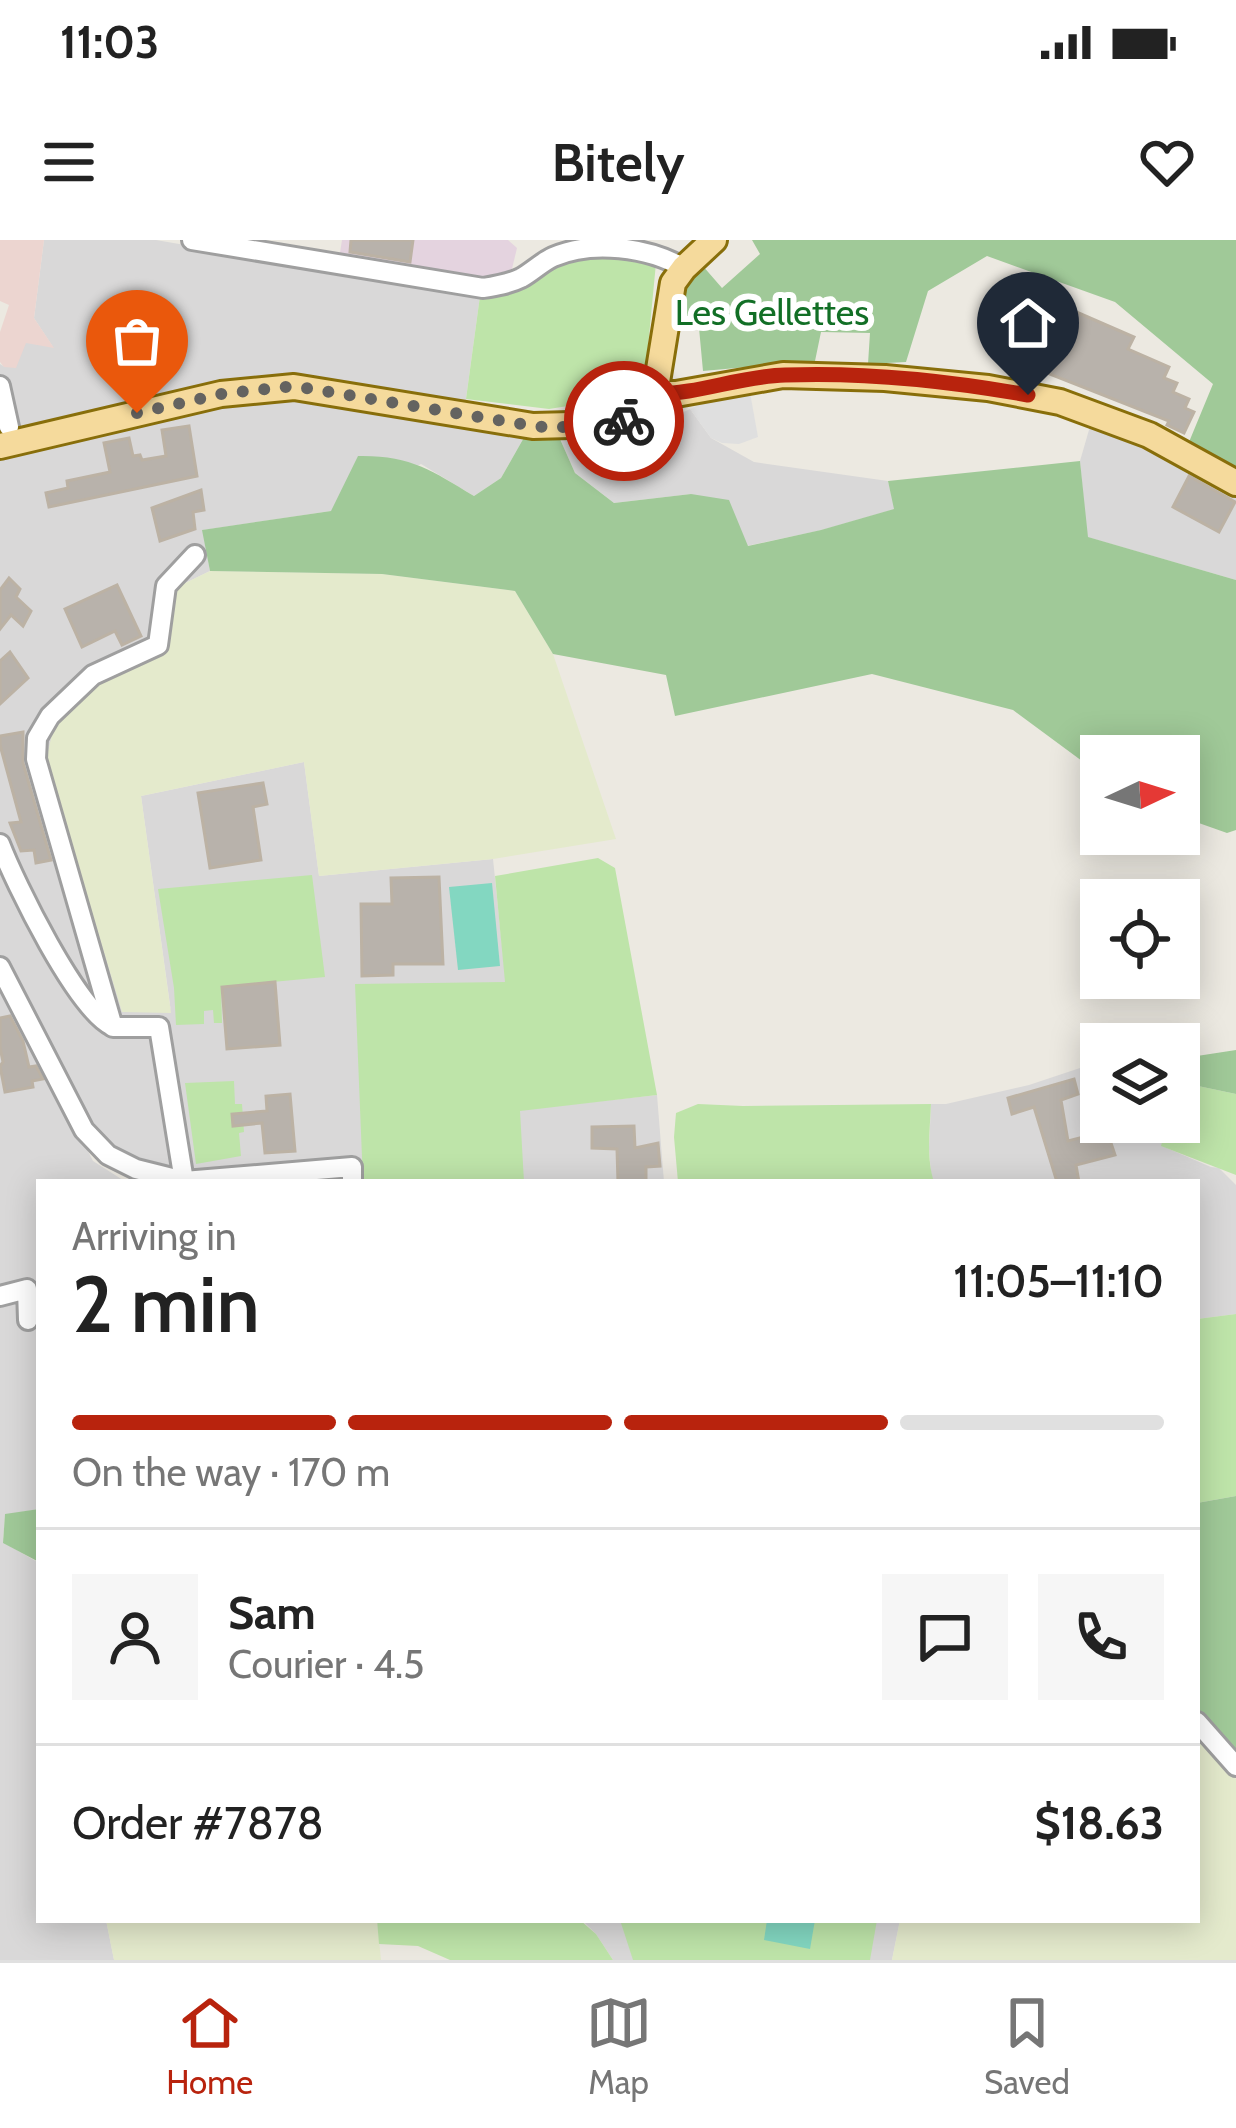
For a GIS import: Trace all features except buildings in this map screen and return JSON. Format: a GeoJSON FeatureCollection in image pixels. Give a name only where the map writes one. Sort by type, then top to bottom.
{"type":"FeatureCollection","features":[{"type":"Feature","properties":{"kind":"main road"},"geometry":{"type":"LineString","coordinates":[[4,436],[221,394],[294,386],[554,428],[630,420],[655,394],[673,283],[714,240]]}},
{"type":"Feature","properties":{"kind":"main road"},"geometry":{"type":"LineString","coordinates":[[655,394],[782,375],[988,388],[1060,402],[1149,435],[1236,482]]}},
{"type":"Feature","properties":{"kind":"street"},"geometry":{"type":"LineString","coordinates":[[192,240],[484,288],[520,278],[552,257],[585,247],[668,258],[684,268]]}},
{"type":"Feature","properties":{"kind":"street"},"geometry":{"type":"LineString","coordinates":[[0,386],[4,436]]}},
{"type":"Feature","properties":{"kind":"street"},"geometry":{"type":"LineString","coordinates":[[113,1027],[36,759],[37,738],[50,716],[93,675],[158,645],[166,586],[195,555]]}},
{"type":"Feature","properties":{"kind":"street"},"geometry":{"type":"LineString","coordinates":[[0,844],[13,878],[71,980],[101,1021],[113,1027],[159,1028],[184,1179]]}},
{"type":"Feature","properties":{"kind":"street"},"geometry":{"type":"LineString","coordinates":[[0,967],[84,1130],[108,1155],[177,1179]]}},
{"type":"Feature","properties":{"kind":"street"},"geometry":{"type":"LineString","coordinates":[[208,1179],[352,1167],[352,1179]]}},
{"type":"Feature","properties":{"kind":"street"},"geometry":{"type":"LineString","coordinates":[[0,1296],[28,1289],[28,1319]]}},
{"type":"Feature","properties":{"kind":"street"},"geometry":{"type":"LineString","coordinates":[[1200,1725],[1236,1766]]}},
{"type":"Feature","properties":{"kind":"shaded area"},"geometry":{"type":"Polygon","coordinates":[[[0,240],[44,240],[34,318],[54,348],[26,343],[16,368],[0,362],[0,332],[9,305],[0,301],[0,240]]]}},
{"type":"Feature","properties":{"kind":"shaded area"},"geometry":{"type":"Polygon","coordinates":[[[44,240],[156,240],[480,296],[465,406],[294,381],[0,439],[0,364],[5,367],[26,342],[53,347],[34,318],[44,240]]]}},
{"type":"Feature","properties":{"kind":"shaded area"},"geometry":{"type":"Polygon","coordinates":[[[342,240],[508,240],[517,248],[511,273],[487,279],[339,259],[342,240]]]}},
{"type":"Feature","properties":{"kind":"shaded area"},"geometry":{"type":"Polygon","coordinates":[[[749,387],[758,437],[739,444],[711,438],[690,409],[749,387]]]}},
{"type":"Feature","properties":{"kind":"shaded area"},"geometry":{"type":"Polygon","coordinates":[[[264,398],[361,407],[526,434],[501,478],[474,496],[421,464],[331,511],[203,530],[210,571],[173,589],[167,650],[101,682],[171,1012],[141,796],[304,762],[319,876],[493,859],[519,1110],[657,1095],[664,1179],[365,1179],[365,1159],[191,1175],[110,1146],[60,1075],[0,956],[0,458],[207,406],[264,398]]]}},
{"type":"Feature","properties":{"kind":"shaded area"},"geometry":{"type":"Polygon","coordinates":[[[690,409],[711,438],[754,462],[888,481],[895,509],[747,546],[691,494],[614,503],[575,473],[560,439],[625,434],[690,409]]]}},
{"type":"Feature","properties":{"kind":"shaded area"},"geometry":{"type":"Polygon","coordinates":[[[1091,423],[1171,453],[1236,488],[1236,580],[1087,537],[1080,461],[1091,423]]]}},
{"type":"Feature","properties":{"kind":"shaded area"},"geometry":{"type":"Polygon","coordinates":[[[0,977],[93,1161],[121,1179],[36,1179],[36,1510],[5,1515],[3,1542],[36,1561],[36,1923],[107,1923],[114,1960],[0,1960],[0,977]]]}},
{"type":"Feature","properties":{"kind":"shaded area"},"geometry":{"type":"Polygon","coordinates":[[[1080,1068],[1080,1143],[1163,1143],[1219,1168],[1236,1185],[1236,1314],[1200,1319],[1200,1179],[933,1179],[931,1104],[1080,1068]]]}},
{"type":"Feature","properties":{"kind":"shaded area"},"geometry":{"type":"Polygon","coordinates":[[[585,1923],[899,1923],[892,1960],[613,1960],[585,1923]]]}},
{"type":"Feature","properties":{"kind":"green space","name":"Les Gellettes"},"geometry":{"type":"Polygon","coordinates":[[[752,240],[1236,240],[1236,471],[1189,442],[1213,384],[1115,302],[987,256],[928,291],[906,362],[868,364],[870,333],[821,332],[815,361],[703,371],[699,328],[676,320],[682,290],[702,265],[722,288],[760,254],[752,240]]]}},
{"type":"Feature","properties":{"kind":"green space"},"geometry":{"type":"Polygon","coordinates":[[[575,256],[656,263],[645,378],[637,391],[549,409],[466,399],[480,296],[515,292],[575,256]]]}},
{"type":"Feature","properties":{"kind":"green space"},"geometry":{"type":"Polygon","coordinates":[[[526,434],[560,439],[575,473],[614,503],[691,494],[729,500],[748,546],[894,509],[888,481],[1080,461],[1088,537],[1236,580],[1236,830],[1227,833],[1200,823],[1200,735],[1080,735],[1080,759],[1013,710],[872,674],[675,716],[666,675],[553,654],[515,591],[382,574],[210,571],[202,530],[331,511],[358,456],[419,466],[474,496],[501,478],[526,434]]]}},
{"type":"Feature","properties":{"kind":"green space"},"geometry":{"type":"Polygon","coordinates":[[[210,571],[382,574],[515,591],[553,654],[616,839],[493,859],[319,876],[304,762],[141,796],[171,1013],[122,1012],[46,760],[56,717],[101,682],[167,650],[173,589],[210,571]]]}},
{"type":"Feature","properties":{"kind":"green space"},"geometry":{"type":"Polygon","coordinates":[[[598,858],[615,868],[657,1095],[520,1111],[524,1179],[363,1179],[355,984],[505,982],[495,876],[598,858]]]}},
{"type":"Feature","properties":{"kind":"green space"},"geometry":{"type":"Polygon","coordinates":[[[312,875],[325,977],[221,987],[222,1023],[214,1023],[213,1010],[204,1011],[204,1024],[176,1025],[158,889],[312,875]]]}},
{"type":"Feature","properties":{"kind":"green space"},"geometry":{"type":"Polygon","coordinates":[[[492,883],[500,966],[458,970],[449,887],[492,883]]]}},
{"type":"Feature","properties":{"kind":"green space"},"geometry":{"type":"Polygon","coordinates":[[[1236,1050],[1236,1094],[1200,1086],[1200,1056],[1236,1050]]]}},
{"type":"Feature","properties":{"kind":"green space"},"geometry":{"type":"Polygon","coordinates":[[[234,1081],[235,1104],[242,1104],[241,1156],[196,1164],[185,1083],[234,1081]]]}},
{"type":"Feature","properties":{"kind":"green space"},"geometry":{"type":"Polygon","coordinates":[[[1200,1086],[1236,1094],[1236,1175],[1161,1146],[1200,1143],[1200,1086]]]}},
{"type":"Feature","properties":{"kind":"green space"},"geometry":{"type":"Polygon","coordinates":[[[698,1104],[931,1104],[933,1179],[678,1179],[676,1113],[698,1104]]]}},
{"type":"Feature","properties":{"kind":"green space"},"geometry":{"type":"Polygon","coordinates":[[[1236,1314],[1236,1496],[1200,1502],[1200,1319],[1236,1314]]]}},
{"type":"Feature","properties":{"kind":"green space"},"geometry":{"type":"Polygon","coordinates":[[[1236,1496],[1236,1751],[1200,1710],[1200,1502],[1236,1496]]]}},
{"type":"Feature","properties":{"kind":"green space"},"geometry":{"type":"Polygon","coordinates":[[[36,1509],[36,1560],[3,1543],[5,1514],[36,1509]]]}},
{"type":"Feature","properties":{"kind":"green space"},"geometry":{"type":"Polygon","coordinates":[[[1200,1740],[1236,1779],[1236,1960],[892,1960],[899,1923],[1200,1923],[1200,1740]]]}},
{"type":"Feature","properties":{"kind":"green space"},"geometry":{"type":"Polygon","coordinates":[[[107,1923],[377,1923],[381,1960],[114,1960],[107,1923]]]}},
{"type":"Feature","properties":{"kind":"green space"},"geometry":{"type":"Polygon","coordinates":[[[377,1923],[583,1923],[613,1960],[450,1960],[418,1946],[379,1944],[377,1923]]]}},
{"type":"Feature","properties":{"kind":"green space"},"geometry":{"type":"Polygon","coordinates":[[[621,1923],[876,1923],[870,1960],[633,1960],[621,1923]]]}},
{"type":"Feature","properties":{"kind":"green space"},"geometry":{"type":"Polygon","coordinates":[[[767,1923],[814,1923],[810,1949],[764,1940],[767,1923]]]}},
{"type":"Feature","properties":{"kind":"way so far"},"geometry":{"type":"LineString","coordinates":[[137,413],[221,394],[294,386],[533,426],[624,421]]}},
{"type":"Feature","properties":{"kind":"route"},"geometry":{"type":"LineString","coordinates":[[624,421],[643,411],[655,394],[782,375],[884,378],[1028,395]]}}]}
